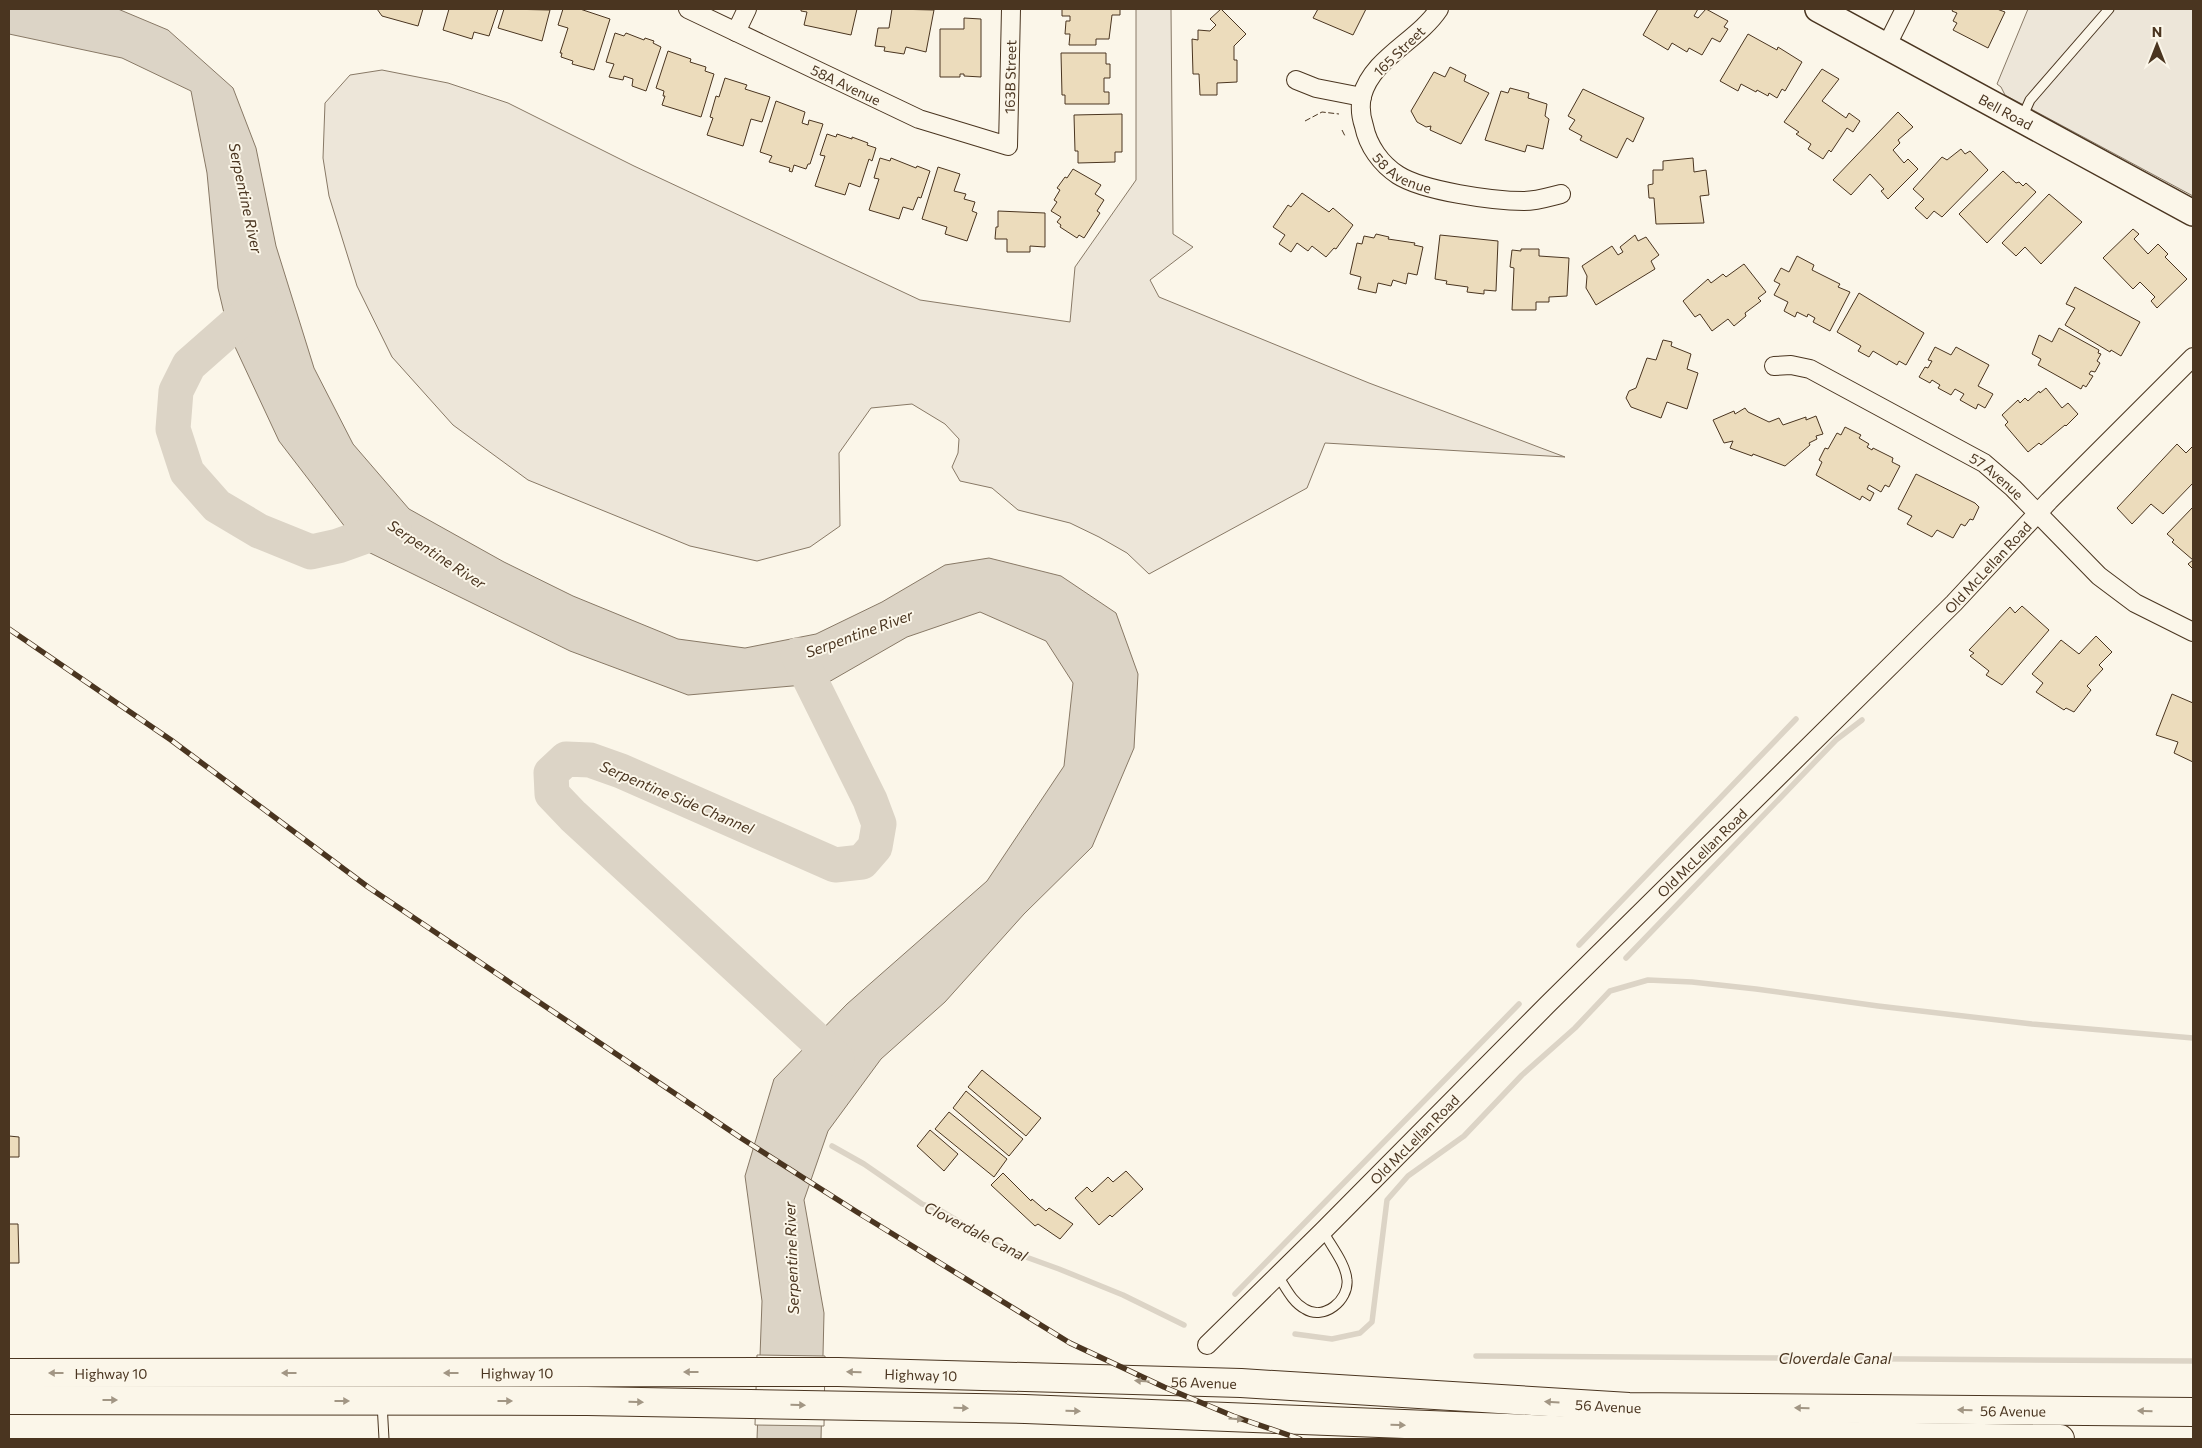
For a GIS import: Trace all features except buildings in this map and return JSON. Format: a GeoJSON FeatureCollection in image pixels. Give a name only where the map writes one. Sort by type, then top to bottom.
{"type":"FeatureCollection","features":[{"type":"Feature","properties":{"kind":"highway","name":"Highway 10"},"geometry":{"type":"LineString","coordinates":[[9,1373],[838,1372],[1025,1376]]}},
{"type":"Feature","properties":{"kind":"highway","name":"56 Avenue"},"geometry":{"type":"LineString","coordinates":[[1025,1376],[1152,1382],[1241,1383],[1629,1406],[2193,1412]]}},
{"type":"Feature","properties":{"kind":"highway","name":"Highway 10"},"geometry":{"type":"LineString","coordinates":[[9,1400],[587,1401],[1025,1409]]}},
{"type":"Feature","properties":{"kind":"highway","name":"56 Avenue"},"geometry":{"type":"LineString","coordinates":[[1025,1409],[1631,1433],[2060,1439]]}},
{"type":"Feature","properties":{"kind":"street","name":"58A Avenue"},"geometry":{"type":"LineString","coordinates":[[688,9],[918,119],[1008,146]]}},
{"type":"Feature","properties":{"kind":"street"},"geometry":{"type":"LineString","coordinates":[[736,32],[747,9]]}},
{"type":"Feature","properties":{"kind":"street","name":"163B Street"},"geometry":{"type":"LineString","coordinates":[[1008,146],[1012,9]]}},
{"type":"Feature","properties":{"kind":"street","name":"165 Street"},"geometry":{"type":"LineString","coordinates":[[1362,96],[1368,82],[1380,66],[1422,29],[1439,9]]}},
{"type":"Feature","properties":{"kind":"street","name":"Bell Road"},"geometry":{"type":"LineString","coordinates":[[1818,9],[2193,213]]}},
{"type":"Feature","properties":{"kind":"street"},"geometry":{"type":"LineString","coordinates":[[1887,45],[1905,9]]}},
{"type":"Feature","properties":{"kind":"street"},"geometry":{"type":"LineString","coordinates":[[1296,80],[1316,88],[1362,96]]}},
{"type":"Feature","properties":{"kind":"street","name":"58 Avenue"},"geometry":{"type":"LineString","coordinates":[[1362,96],[1362,119],[1366,135],[1374,152],[1398,175],[1414,183],[1493,198],[1525,201],[1561,194]]}},
{"type":"Feature","properties":{"kind":"street","name":"Old McLellan Road"},"geometry":{"type":"LineString","coordinates":[[1207,1345],[1324,1231],[1547,1005],[1954,603],[2037,515],[2193,357]]}},
{"type":"Feature","properties":{"kind":"street","name":"57 Avenue"},"geometry":{"type":"LineString","coordinates":[[1774,366],[1791,365],[1810,369],[1968,453],[1998,474],[2106,582],[2135,603],[2193,632]]}},
{"type":"Feature","properties":{"kind":"lane"},"geometry":{"type":"LineString","coordinates":[[2021,120],[2030,100],[2109,9]]}},
{"type":"Feature","properties":{"kind":"lane"},"geometry":{"type":"LineString","coordinates":[[1278,1276],[1294,1300],[1306,1310],[1319,1312],[1340,1303],[1346,1293],[1348,1282],[1346,1272],[1324,1231]]}},
{"type":"Feature","properties":{"kind":"lane"},"geometry":{"type":"LineString","coordinates":[[382,1401],[384,1439]]}},
{"type":"Feature","properties":{"kind":"shaded area"},"geometry":{"type":"Polygon","coordinates":[[[1136,9],[1171,9],[1173,234],[1193,247],[1150,280],[1159,297],[1369,383],[1565,457],[1325,443],[1307,488],[1149,574],[1127,553],[1099,537],[1070,523],[1018,510],[992,488],[960,481],[952,467],[958,453],[959,439],[945,424],[912,404],[871,408],[839,453],[840,526],[810,547],[757,561],[690,546],[528,480],[453,425],[392,357],[357,286],[329,196],[323,158],[325,103],[350,75],[382,70],[448,83],[508,103],[634,166],[920,300],[1070,322],[1075,267],[1136,180],[1136,9]]]}},
{"type":"Feature","properties":{"kind":"shaded area"},"geometry":{"type":"Polygon","coordinates":[[[2028,9],[2193,9],[2193,196],[2005,95],[1997,84],[2028,9]]]}},
{"type":"Feature","properties":{"kind":"water","name":"Serpentine River"},"geometry":{"type":"Polygon","coordinates":[[[9,9],[118,9],[168,30],[233,88],[256,148],[276,246],[314,368],[353,444],[409,509],[504,562],[573,596],[678,639],[745,648],[816,634],[882,602],[945,565],[989,558],[1061,576],[1116,613],[1138,674],[1134,748],[1092,847],[1024,914],[945,1002],[881,1059],[828,1131],[804,1200],[824,1313],[821,1439],[757,1439],[762,1301],[745,1176],[774,1079],[847,1004],[987,881],[1064,766],[1073,683],[1046,641],[980,612],[907,637],[827,683],[688,695],[570,651],[362,549],[279,441],[229,334],[218,288],[207,173],[191,91],[122,58],[9,34],[9,9]]]}},
{"type":"Feature","properties":{"kind":"pier"},"geometry":{"type":"Polygon","coordinates":[[[757,1355],[825,1356],[824,1426],[755,1425],[757,1355]]]}},
{"type":"Feature","properties":{"kind":"waterway","name":"Serpentine Side Channel"},"geometry":{"type":"LineString","coordinates":[[264,299],[189,365],[176,391],[173,429],[187,472],[217,506],[259,531],[311,552],[338,546],[394,526]]}},
{"type":"Feature","properties":{"kind":"waterway","name":"Serpentine Side Channel"},"geometry":{"type":"LineString","coordinates":[[798,655],[870,800],[879,824],[875,847],[862,862],[835,865],[621,771],[590,760],[566,759],[551,773],[552,794],[573,816],[837,1059]]}},
{"type":"Feature","properties":{"kind":"waterway"},"geometry":{"type":"LineString","coordinates":[[1579,945],[1796,719]]}},
{"type":"Feature","properties":{"kind":"waterway"},"geometry":{"type":"LineString","coordinates":[[1626,958],[1836,740],[1862,720]]}},
{"type":"Feature","properties":{"kind":"waterway"},"geometry":{"type":"LineString","coordinates":[[1295,1334],[1332,1339],[1360,1333],[1372,1322],[1387,1200],[1408,1176],[1464,1136],[1522,1075],[1575,1028],[1610,991],[1648,980],[1692,982],[2032,1024],[2193,1038]]}},
{"type":"Feature","properties":{"kind":"waterway"},"geometry":{"type":"LineString","coordinates":[[1235,1294],[1519,1004]]}},
{"type":"Feature","properties":{"kind":"waterway","name":"Cloverdale Canal"},"geometry":{"type":"LineString","coordinates":[[832,1146],[864,1164],[922,1204],[940,1210],[1004,1249],[1123,1295],[1184,1325]]}},
{"type":"Feature","properties":{"kind":"waterway","name":"Cloverdale Canal"},"geometry":{"type":"LineString","coordinates":[[1476,1356],[2193,1361]]}},
{"type":"Feature","properties":{"kind":"railway"},"geometry":{"type":"LineString","coordinates":[[9,629],[171,740],[368,887],[741,1138],[857,1212],[1070,1343],[1164,1387],[1233,1416],[1300,1439]]}},
{"type":"Feature","properties":{"kind":"fence"},"geometry":{"type":"LineString","coordinates":[[1305,121],[1322,112],[1339,114]]}},
{"type":"Feature","properties":{"kind":"fence"},"geometry":{"type":"LineString","coordinates":[[1342,130],[1345,136]]}}]}
